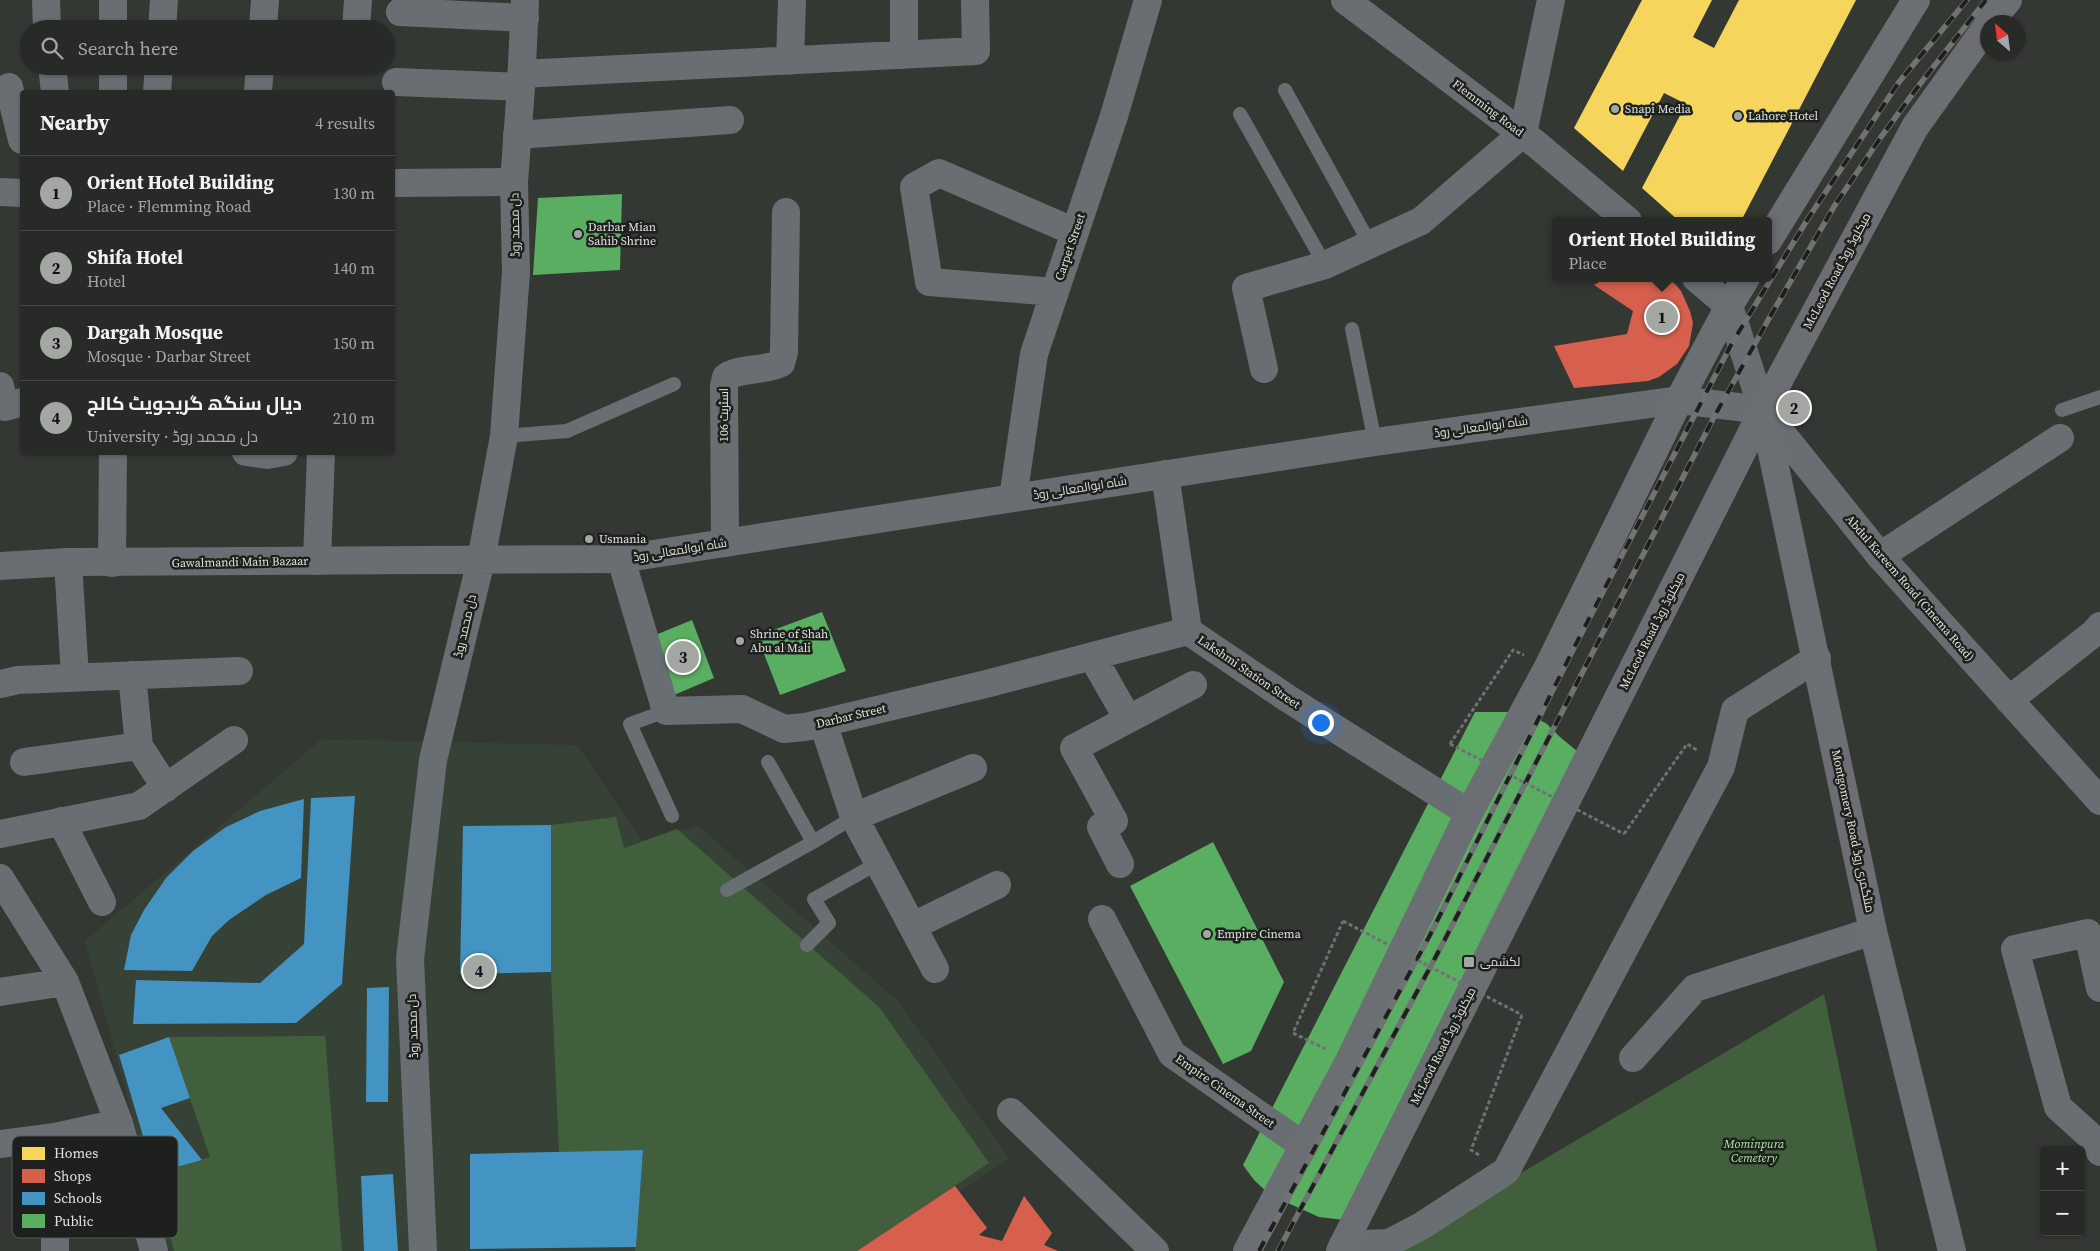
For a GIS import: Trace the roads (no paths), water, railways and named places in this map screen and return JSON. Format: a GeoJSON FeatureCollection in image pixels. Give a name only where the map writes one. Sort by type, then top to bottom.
{"type":"FeatureCollection","features":[{"type":"Feature","properties":{"kind":"main road"},"geometry":{"type":"LineString","coordinates":[[1772,234],[1916,0]]}},
{"type":"Feature","properties":{"kind":"main road","name":"McLeod Road میکلوڈ روڈ"},"geometry":{"type":"LineString","coordinates":[[1996,15],[2008,0]]}},
{"type":"Feature","properties":{"kind":"main road","name":"McLeod Road میکلوڈ روڈ"},"geometry":{"type":"LineString","coordinates":[[1341,1248],[1763,410],[1915,127],[1980,35]]}},
{"type":"Feature","properties":{"kind":"main road"},"geometry":{"type":"LineString","coordinates":[[1247,1251],[1349,1061],[1469,813],[1548,667],[1679,400],[1744,282]]}},
{"type":"Feature","properties":{"kind":"main road","name":"Montgomery Road منٹگمری روڈ"},"geometry":{"type":"LineString","coordinates":[[1763,410],[1873,931],[1952,1251]]}},
{"type":"Feature","properties":{"kind":"street"},"geometry":{"type":"LineString","coordinates":[[46,0],[47,20]]}},
{"type":"Feature","properties":{"kind":"street"},"geometry":{"type":"LineString","coordinates":[[113,0],[113,20]]}},
{"type":"Feature","properties":{"kind":"street"},"geometry":{"type":"LineString","coordinates":[[163,20],[164,0]]}},
{"type":"Feature","properties":{"kind":"street"},"geometry":{"type":"LineString","coordinates":[[264,20],[265,0]]}},
{"type":"Feature","properties":{"kind":"street"},"geometry":{"type":"LineString","coordinates":[[357,20],[358,0]]}},
{"type":"Feature","properties":{"kind":"street"},"geometry":{"type":"LineString","coordinates":[[790,61],[792,0]]}},
{"type":"Feature","properties":{"kind":"street"},"geometry":{"type":"LineString","coordinates":[[904,0],[904,55]]}},
{"type":"Feature","properties":{"kind":"street"},"geometry":{"type":"LineString","coordinates":[[396,82],[521,80],[790,61],[976,51],[975,0]]}},
{"type":"Feature","properties":{"kind":"street","name":"Carpet Street"},"geometry":{"type":"LineString","coordinates":[[1013,498],[1034,354],[1114,116],[1148,0]]}},
{"type":"Feature","properties":{"kind":"street","name":"Flemming Road"},"geometry":{"type":"LineString","coordinates":[[1345,0],[1522,133],[1623,217]]}},
{"type":"Feature","properties":{"kind":"street"},"geometry":{"type":"LineString","coordinates":[[1264,369],[1246,288],[1325,265],[1421,221],[1522,133],[1551,0]]}},
{"type":"Feature","properties":{"kind":"street"},"geometry":{"type":"LineString","coordinates":[[400,12],[525,9]]}},
{"type":"Feature","properties":{"kind":"street","name":"دل محمد روڈ"},"geometry":{"type":"LineString","coordinates":[[423,1251],[410,959],[433,760],[481,560],[504,436],[516,272],[514,182],[525,9]]}},
{"type":"Feature","properties":{"kind":"street"},"geometry":{"type":"LineString","coordinates":[[53,75],[55,90]]}},
{"type":"Feature","properties":{"kind":"street"},"geometry":{"type":"LineString","coordinates":[[113,75],[113,90]]}},
{"type":"Feature","properties":{"kind":"street"},"geometry":{"type":"LineString","coordinates":[[157,90],[158,75]]}},
{"type":"Feature","properties":{"kind":"street"},"geometry":{"type":"LineString","coordinates":[[258,90],[259,75]]}},
{"type":"Feature","properties":{"kind":"street"},"geometry":{"type":"LineString","coordinates":[[9,87],[20,132]]}},
{"type":"Feature","properties":{"kind":"street"},"geometry":{"type":"LineString","coordinates":[[518,135],[730,120]]}},
{"type":"Feature","properties":{"kind":"street"},"geometry":{"type":"LineString","coordinates":[[1055,292],[929,282],[914,187],[939,174],[1075,232]]}},
{"type":"Feature","properties":{"kind":"street"},"geometry":{"type":"LineString","coordinates":[[395,183],[514,182]]}},
{"type":"Feature","properties":{"kind":"street"},"geometry":{"type":"LineString","coordinates":[[0,192],[20,193]]}},
{"type":"Feature","properties":{"kind":"street","name":"اسٹریٹ 106"},"geometry":{"type":"LineString","coordinates":[[725,543],[724,386],[726,377],[734,372],[772,368],[781,363],[784,352],[786,212]]}},
{"type":"Feature","properties":{"kind":"street"},"geometry":{"type":"LineString","coordinates":[[1679,400],[1763,410],[1729,306],[1701,282]]}},
{"type":"Feature","properties":{"kind":"street"},"geometry":{"type":"LineString","coordinates":[[0,386],[5,407],[20,403]]}},
{"type":"Feature","properties":{"kind":"street","name":"شاہ ابوالمعالی روڈ"},"geometry":{"type":"LineString","coordinates":[[481,560],[621,559],[1374,442],[1679,400]]}},
{"type":"Feature","properties":{"kind":"street","name":"Abdul Kareem Road (Cinema Road)"},"geometry":{"type":"LineString","coordinates":[[1763,410],[1880,556],[2100,801]]}},
{"type":"Feature","properties":{"kind":"street"},"geometry":{"type":"LineString","coordinates":[[1880,556],[2060,438]]}},
{"type":"Feature","properties":{"kind":"street"},"geometry":{"type":"LineString","coordinates":[[112,563],[113,455]]}},
{"type":"Feature","properties":{"kind":"street"},"geometry":{"type":"LineString","coordinates":[[317,561],[321,455]]}},
{"type":"Feature","properties":{"kind":"street","name":"Lakshmi Station Street"},"geometry":{"type":"LineString","coordinates":[[1165,474],[1188,631],[1287,698],[1469,813]]}},
{"type":"Feature","properties":{"kind":"street"},"geometry":{"type":"LineString","coordinates":[[621,559],[666,710]]}},
{"type":"Feature","properties":{"kind":"street","name":"Gawalmandi Main Bazaar"},"geometry":{"type":"LineString","coordinates":[[0,566],[68,562],[481,560]]}},
{"type":"Feature","properties":{"kind":"street"},"geometry":{"type":"LineString","coordinates":[[68,562],[75,677]]}},
{"type":"Feature","properties":{"kind":"street"},"geometry":{"type":"LineString","coordinates":[[2009,700],[2094,633],[2100,626]]}},
{"type":"Feature","properties":{"kind":"street","name":"Darbar Street"},"geometry":{"type":"LineString","coordinates":[[666,710],[742,709],[784,729],[823,723],[1188,631]]}},
{"type":"Feature","properties":{"kind":"street"},"geometry":{"type":"LineString","coordinates":[[1092,656],[1128,719]]}},
{"type":"Feature","properties":{"kind":"street"},"geometry":{"type":"LineString","coordinates":[[1341,1248],[1389,1244],[1423,1225],[1506,1171],[1721,767],[1735,710],[1816,658]]}},
{"type":"Feature","properties":{"kind":"street"},"geometry":{"type":"LineString","coordinates":[[0,684],[18,680],[239,671]]}},
{"type":"Feature","properties":{"kind":"street"},"geometry":{"type":"LineString","coordinates":[[132,675],[139,746],[166,788]]}},
{"type":"Feature","properties":{"kind":"street"},"geometry":{"type":"LineString","coordinates":[[1120,864],[1101,827],[1114,821],[1074,748],[1193,685]]}},
{"type":"Feature","properties":{"kind":"street"},"geometry":{"type":"LineString","coordinates":[[823,723],[854,817],[935,969]]}},
{"type":"Feature","properties":{"kind":"street"},"geometry":{"type":"LineString","coordinates":[[0,834],[139,806],[234,740]]}},
{"type":"Feature","properties":{"kind":"street"},"geometry":{"type":"LineString","coordinates":[[24,762],[139,746]]}},
{"type":"Feature","properties":{"kind":"street"},"geometry":{"type":"LineString","coordinates":[[854,817],[973,768]]}},
{"type":"Feature","properties":{"kind":"street"},"geometry":{"type":"LineString","coordinates":[[61,821],[102,902]]}},
{"type":"Feature","properties":{"kind":"street"},"geometry":{"type":"LineString","coordinates":[[0,878],[65,982],[123,1136]]}},
{"type":"Feature","properties":{"kind":"street"},"geometry":{"type":"LineString","coordinates":[[913,926],[997,885]]}},
{"type":"Feature","properties":{"kind":"street","name":"Empire Cinema Street"},"geometry":{"type":"LineString","coordinates":[[1102,919],[1172,1054],[1304,1146]]}},
{"type":"Feature","properties":{"kind":"street"},"geometry":{"type":"LineString","coordinates":[[1633,1058],[1695,988],[1873,931]]}},
{"type":"Feature","properties":{"kind":"street"},"geometry":{"type":"LineString","coordinates":[[2099,1146],[2058,1108],[2015,949],[2088,933],[2100,988]]}},
{"type":"Feature","properties":{"kind":"street"},"geometry":{"type":"LineString","coordinates":[[0,992],[65,982]]}},
{"type":"Feature","properties":{"kind":"street"},"geometry":{"type":"LineString","coordinates":[[1011,1112],[1155,1251]]}},
{"type":"Feature","properties":{"kind":"street"},"geometry":{"type":"LineString","coordinates":[[60,1136],[120,1123]]}},
{"type":"Feature","properties":{"kind":"street"},"geometry":{"type":"LineString","coordinates":[[55,1238],[55,1251]]}},
{"type":"Feature","properties":{"kind":"street"},"geometry":{"type":"LineString","coordinates":[[151,1238],[154,1251]]}},
{"type":"Feature","properties":{"kind":"lane"},"geometry":{"type":"LineString","coordinates":[[1285,90],[1370,244]]}},
{"type":"Feature","properties":{"kind":"lane"},"geometry":{"type":"LineString","coordinates":[[1240,114],[1325,265]]}},
{"type":"Feature","properties":{"kind":"lane"},"geometry":{"type":"LineString","coordinates":[[1352,329],[1374,442]]}},
{"type":"Feature","properties":{"kind":"lane"},"geometry":{"type":"LineString","coordinates":[[504,436],[567,431],[674,384]]}},
{"type":"Feature","properties":{"kind":"lane"},"geometry":{"type":"LineString","coordinates":[[2062,410],[2100,397]]}},
{"type":"Feature","properties":{"kind":"lane"},"geometry":{"type":"LineString","coordinates":[[666,710],[630,724],[672,816]]}},
{"type":"Feature","properties":{"kind":"lane"},"geometry":{"type":"LineString","coordinates":[[768,762],[813,842]]}},
{"type":"Feature","properties":{"kind":"lane"},"geometry":{"type":"LineString","coordinates":[[727,890],[854,817]]}},
{"type":"Feature","properties":{"kind":"lane"},"geometry":{"type":"LineString","coordinates":[[807,945],[829,923],[814,899],[878,863]]}},
{"type":"Feature","properties":{"kind":"railway"},"geometry":{"type":"LineString","coordinates":[[1772,278],[1809,217],[1899,82],[1967,0]]}},
{"type":"Feature","properties":{"kind":"railway"},"geometry":{"type":"LineString","coordinates":[[1278,1251],[1442,945],[1714,417],[1771,315],[1835,205],[1881,137],[1986,0]]}},
{"type":"Feature","properties":{"kind":"railway"},"geometry":{"type":"LineString","coordinates":[[1259,1251],[1430,935],[1577,642],[1732,343],[1769,282]]}},
{"type":"Feature","properties":{"kind":"place","name":"Snapi Media"},"geometry":{"type":"Point","coordinates":[1615,109]}},
{"type":"Feature","properties":{"kind":"place","name":"Lahore Hotel"},"geometry":{"type":"Point","coordinates":[1738,116]}},
{"type":"Feature","properties":{"kind":"place","name":"Darbar Mian Sahib Shrine"},"geometry":{"type":"Point","coordinates":[578,234]}},
{"type":"Feature","properties":{"kind":"place","name":"Orient Hotel Building"},"geometry":{"type":"Point","coordinates":[1662,317]}},
{"type":"Feature","properties":{"kind":"place","name":"Shifa Hotel"},"geometry":{"type":"Point","coordinates":[1794,408]}},
{"type":"Feature","properties":{"kind":"place","name":"Usmania"},"geometry":{"type":"Point","coordinates":[589,539]}},
{"type":"Feature","properties":{"kind":"place","name":"Shrine of Shah Abu al Mali"},"geometry":{"type":"Point","coordinates":[740,641]}},
{"type":"Feature","properties":{"kind":"place","name":"Dargah Mosque"},"geometry":{"type":"Point","coordinates":[683,657]}},
{"type":"Feature","properties":{"kind":"place","name":"Empire Cinema"},"geometry":{"type":"Point","coordinates":[1207,934]}},
{"type":"Feature","properties":{"kind":"place","name":"لکشمی"},"geometry":{"type":"Point","coordinates":[1469,962]}},
{"type":"Feature","properties":{"kind":"place","name":"دیال سنگھ گریجویٹ کالج"},"geometry":{"type":"Point","coordinates":[479,971]}},
{"type":"Feature","properties":{"kind":"park label","name":"Mominpura Cemetery"},"geometry":{"type":"Point","coordinates":[1754,1151]}}]}
